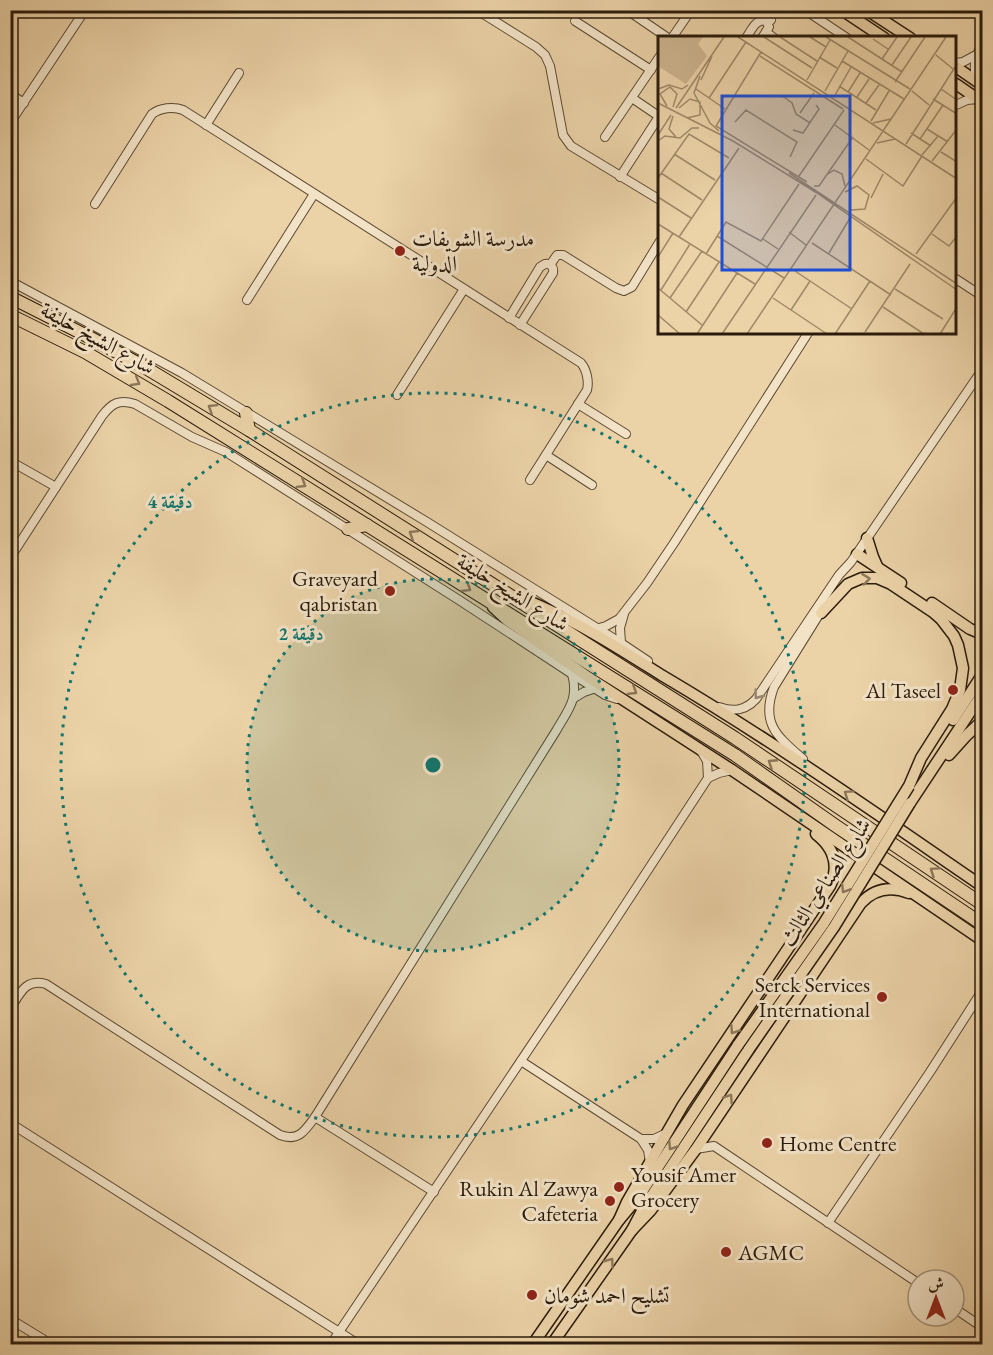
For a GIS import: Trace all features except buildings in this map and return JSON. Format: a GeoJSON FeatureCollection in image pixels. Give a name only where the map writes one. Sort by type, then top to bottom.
{"type":"FeatureCollection","features":[{"type":"Feature","properties":{"kind":"highway","name":"شارع الشيخ خليفة"},"geometry":{"type":"LineString","coordinates":[[13,297],[141,365],[249,430],[735,738],[982,904]]}},
{"type":"Feature","properties":{"kind":"highway","name":"شارع الشيخ خليفة"},"geometry":{"type":"LineString","coordinates":[[10,315],[129,377],[735,754],[836,826],[982,924]]}},
{"type":"Feature","properties":{"kind":"highway"},"geometry":{"type":"LineString","coordinates":[[246,413],[249,430]]}},
{"type":"Feature","properties":{"kind":"highway"},"geometry":{"type":"LineString","coordinates":[[348,529],[367,525]]}},
{"type":"Feature","properties":{"kind":"main road"},"geometry":{"type":"LineString","coordinates":[[842,10],[881,36]]}},
{"type":"Feature","properties":{"kind":"main road"},"geometry":{"type":"LineString","coordinates":[[868,11],[907,36]]}},
{"type":"Feature","properties":{"kind":"main road"},"geometry":{"type":"LineString","coordinates":[[863,24],[889,34],[896,29]]}},
{"type":"Feature","properties":{"kind":"main road"},"geometry":{"type":"LineString","coordinates":[[957,66],[980,83]]}},
{"type":"Feature","properties":{"kind":"main road"},"geometry":{"type":"LineString","coordinates":[[957,85],[980,100]]}},
{"type":"Feature","properties":{"kind":"main road"},"geometry":{"type":"LineString","coordinates":[[867,538],[878,567]]}},
{"type":"Feature","properties":{"kind":"main road"},"geometry":{"type":"LineString","coordinates":[[854,558],[878,567],[970,629],[982,634]]}},
{"type":"Feature","properties":{"kind":"main road"},"geometry":{"type":"LineString","coordinates":[[821,613],[848,584],[862,578],[877,578],[891,584],[941,619],[958,645],[963,668],[960,690],[952,709],[953,730],[982,721]]}},
{"type":"Feature","properties":{"kind":"main road"},"geometry":{"type":"LineString","coordinates":[[487,600],[508,621],[588,677],[732,770],[982,940]]}},
{"type":"Feature","properties":{"kind":"main road"},"geometry":{"type":"LineString","coordinates":[[517,600],[533,603],[556,613],[606,640],[713,705],[979,883]]}},
{"type":"Feature","properties":{"kind":"main road","name":"شارع الصناعي الثالث"},"geometry":{"type":"LineString","coordinates":[[533,1344],[619,1220],[639,1196],[744,1047],[834,927],[953,730],[982,675]]}},
{"type":"Feature","properties":{"kind":"main road","name":"شارع الصناعي الثالث"},"geometry":{"type":"LineString","coordinates":[[552,1344],[632,1230],[744,1047],[909,786],[982,694]]}},
{"type":"Feature","properties":{"kind":"main road"},"geometry":{"type":"LineString","coordinates":[[619,1220],[683,1105],[833,879],[834,857],[827,844],[789,810]]}},
{"type":"Feature","properties":{"kind":"main road"},"geometry":{"type":"LineString","coordinates":[[632,1230],[651,1210],[696,1149],[855,910],[866,898],[879,891],[893,889],[907,892],[927,901]]}},
{"type":"Feature","properties":{"kind":"street"},"geometry":{"type":"LineString","coordinates":[[10,123],[85,10]]}},
{"type":"Feature","properties":{"kind":"street"},"geometry":{"type":"LineString","coordinates":[[477,10],[545,55],[550,66],[561,128],[567,141],[577,150],[658,199]]}},
{"type":"Feature","properties":{"kind":"street"},"geometry":{"type":"LineString","coordinates":[[627,10],[667,36]]}},
{"type":"Feature","properties":{"kind":"street"},"geometry":{"type":"LineString","coordinates":[[672,36],[691,10]]}},
{"type":"Feature","properties":{"kind":"street"},"geometry":{"type":"LineString","coordinates":[[756,10],[768,30]]}},
{"type":"Feature","properties":{"kind":"street"},"geometry":{"type":"LineString","coordinates":[[768,30],[777,10]]}},
{"type":"Feature","properties":{"kind":"street"},"geometry":{"type":"LineString","coordinates":[[806,10],[844,36]]}},
{"type":"Feature","properties":{"kind":"street"},"geometry":{"type":"LineString","coordinates":[[748,36],[762,20],[766,21],[768,30]]}},
{"type":"Feature","properties":{"kind":"street"},"geometry":{"type":"LineString","coordinates":[[575,21],[654,69],[605,138]]}},
{"type":"Feature","properties":{"kind":"street"},"geometry":{"type":"LineString","coordinates":[[980,83],[974,69],[976,55],[982,45]]}},
{"type":"Feature","properties":{"kind":"street"},"geometry":{"type":"LineString","coordinates":[[957,65],[976,55]]}},
{"type":"Feature","properties":{"kind":"street"},"geometry":{"type":"LineString","coordinates":[[206,125],[239,73]]}},
{"type":"Feature","properties":{"kind":"street"},"geometry":{"type":"LineString","coordinates":[[10,94],[24,103]]}},
{"type":"Feature","properties":{"kind":"street"},"geometry":{"type":"LineString","coordinates":[[632,98],[658,115]]}},
{"type":"Feature","properties":{"kind":"street"},"geometry":{"type":"LineString","coordinates":[[957,104],[967,100],[980,100]]}},
{"type":"Feature","properties":{"kind":"street"},"geometry":{"type":"LineString","coordinates":[[95,204],[149,117],[155,111],[172,107],[180,108],[584,366],[588,387],[530,480]]}},
{"type":"Feature","properties":{"kind":"street"},"geometry":{"type":"LineString","coordinates":[[620,177],[658,119]]}},
{"type":"Feature","properties":{"kind":"street"},"geometry":{"type":"LineString","coordinates":[[247,300],[314,194]]}},
{"type":"Feature","properties":{"kind":"street"},"geometry":{"type":"LineString","coordinates":[[550,265],[555,257],[563,255],[620,291],[624,291],[632,287],[658,244]]}},
{"type":"Feature","properties":{"kind":"street"},"geometry":{"type":"LineString","coordinates":[[509,318],[542,265],[550,265],[553,267],[553,273],[520,324]]}},
{"type":"Feature","properties":{"kind":"street"},"geometry":{"type":"LineString","coordinates":[[957,280],[982,296]]}},
{"type":"Feature","properties":{"kind":"street"},"geometry":{"type":"LineString","coordinates":[[10,281],[182,373],[599,628],[647,660],[661,674]]}},
{"type":"Feature","properties":{"kind":"street"},"geometry":{"type":"LineString","coordinates":[[397,394],[464,289]]}},
{"type":"Feature","properties":{"kind":"street"},"geometry":{"type":"LineString","coordinates":[[526,291],[537,298]]}},
{"type":"Feature","properties":{"kind":"street"},"geometry":{"type":"LineString","coordinates":[[599,628],[613,623],[624,614],[675,543],[807,334]]}},
{"type":"Feature","properties":{"kind":"street"},"geometry":{"type":"LineString","coordinates":[[813,770],[777,735],[769,707],[774,687],[867,538],[982,370]]}},
{"type":"Feature","properties":{"kind":"street"},"geometry":{"type":"LineString","coordinates":[[10,558],[108,408],[122,401],[135,404],[192,437],[226,452],[572,674],[612,698],[623,700]]}},
{"type":"Feature","properties":{"kind":"street"},"geometry":{"type":"LineString","coordinates":[[578,404],[626,434]]}},
{"type":"Feature","properties":{"kind":"street"},"geometry":{"type":"LineString","coordinates":[[546,455],[592,485]]}},
{"type":"Feature","properties":{"kind":"street"},"geometry":{"type":"LineString","coordinates":[[10,461],[56,487]]}},
{"type":"Feature","properties":{"kind":"street"},"geometry":{"type":"LineString","coordinates":[[713,705],[735,710],[752,703],[839,575],[854,558]]}},
{"type":"Feature","properties":{"kind":"street"},"geometry":{"type":"LineString","coordinates":[[621,643],[620,628],[624,614]]}},
{"type":"Feature","properties":{"kind":"street"},"geometry":{"type":"LineString","coordinates":[[10,1009],[26,986],[39,982],[46,984],[280,1135],[291,1138],[297,1136],[315,1117],[550,741],[574,698],[575,686],[572,674]]}},
{"type":"Feature","properties":{"kind":"street"},"geometry":{"type":"LineString","coordinates":[[574,698],[596,688]]}},
{"type":"Feature","properties":{"kind":"street"},"geometry":{"type":"LineString","coordinates":[[701,751],[706,761],[708,778]]}},
{"type":"Feature","properties":{"kind":"street"},"geometry":{"type":"LineString","coordinates":[[331,1344],[708,778],[732,770]]}},
{"type":"Feature","properties":{"kind":"street"},"geometry":{"type":"LineString","coordinates":[[828,1223],[982,991]]}},
{"type":"Feature","properties":{"kind":"street"},"geometry":{"type":"LineString","coordinates":[[521,1061],[641,1139],[648,1150],[650,1163]]}},
{"type":"Feature","properties":{"kind":"street"},"geometry":{"type":"LineString","coordinates":[[315,1117],[434,1192]]}},
{"type":"Feature","properties":{"kind":"street"},"geometry":{"type":"LineString","coordinates":[[10,1123],[358,1344]]}},
{"type":"Feature","properties":{"kind":"street"},"geometry":{"type":"LineString","coordinates":[[711,1126],[714,1146]]}},
{"type":"Feature","properties":{"kind":"street"},"geometry":{"type":"LineString","coordinates":[[641,1139],[654,1139],[667,1134]]}},
{"type":"Feature","properties":{"kind":"street"},"geometry":{"type":"LineString","coordinates":[[696,1149],[714,1146],[906,1275]]}},
{"type":"Feature","properties":{"kind":"street"},"geometry":{"type":"LineString","coordinates":[[966,1316],[982,1327]]}},
{"type":"Feature","properties":{"kind":"street"},"geometry":{"type":"LineString","coordinates":[[10,1319],[51,1344]]}},
{"type":"Feature","properties":{"kind":"place","name":"مدرسة الشويفات الدولية"},"geometry":{"type":"Point","coordinates":[400,251]}},
{"type":"Feature","properties":{"kind":"place","name":"Graveyard qabristan"},"geometry":{"type":"Point","coordinates":[390,591]}},
{"type":"Feature","properties":{"kind":"place","name":"Al Taseel"},"geometry":{"type":"Point","coordinates":[953,690]}},
{"type":"Feature","properties":{"kind":"place","name":"Serck Services International"},"geometry":{"type":"Point","coordinates":[882,997]}},
{"type":"Feature","properties":{"kind":"place","name":"Home Centre"},"geometry":{"type":"Point","coordinates":[767,1143]}},
{"type":"Feature","properties":{"kind":"place","name":"Yousif Amer Grocery"},"geometry":{"type":"Point","coordinates":[619,1187]}},
{"type":"Feature","properties":{"kind":"place","name":"Rukin Al Zawya Cafeteria"},"geometry":{"type":"Point","coordinates":[610,1201]}},
{"type":"Feature","properties":{"kind":"place","name":"AGMC"},"geometry":{"type":"Point","coordinates":[726,1252]}},
{"type":"Feature","properties":{"kind":"place","name":"تشليح احمد شومان"},"geometry":{"type":"Point","coordinates":[532,1295]}}]}
